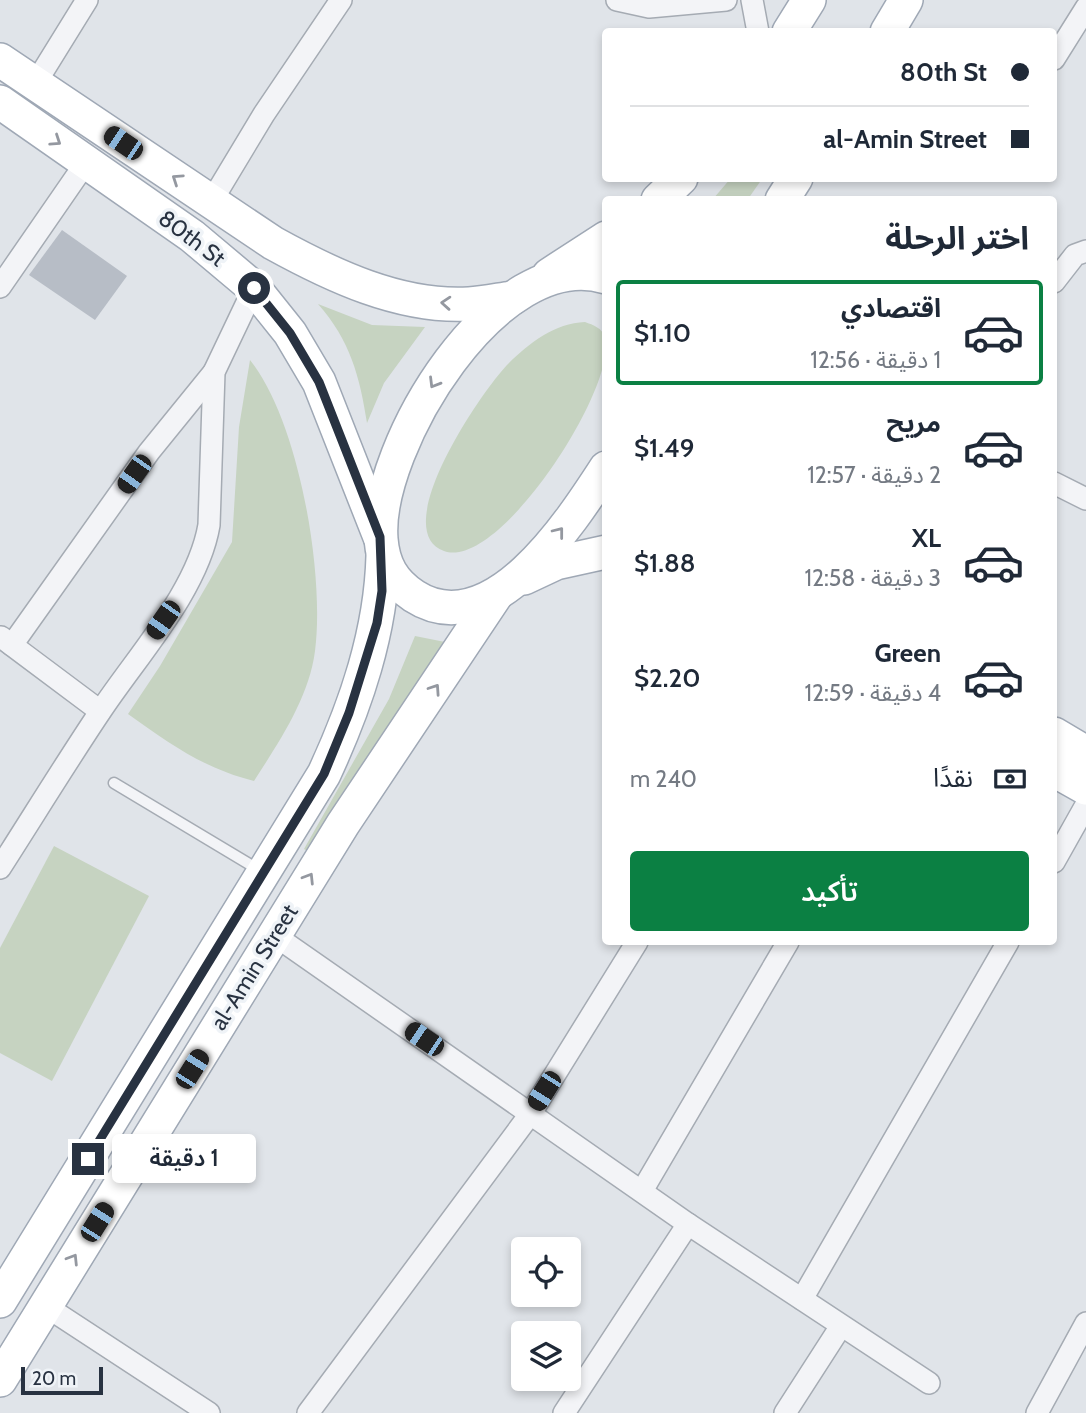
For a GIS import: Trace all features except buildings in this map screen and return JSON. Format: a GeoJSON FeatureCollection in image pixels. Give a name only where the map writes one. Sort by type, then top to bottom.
{"type":"FeatureCollection","features":[{"type":"Feature","properties":{"kind":"main road"},"geometry":{"type":"LineString","coordinates":[[792,28],[809,0]]}},
{"type":"Feature","properties":{"kind":"main road"},"geometry":{"type":"LineString","coordinates":[[889,28],[906,0]]}},
{"type":"Feature","properties":{"kind":"main road","name":"80th St"},"geometry":{"type":"LineString","coordinates":[[0,60],[211,202],[307,262],[368,287],[420,301],[467,304],[522,293]]}},
{"type":"Feature","properties":{"kind":"main road","name":"80th St"},"geometry":{"type":"LineString","coordinates":[[0,102],[192,236],[254,288],[290,333],[319,382],[390,573],[402,588],[419,599],[438,606],[466,607],[503,591]]}},
{"type":"Feature","properties":{"kind":"main road"},"geometry":{"type":"LineString","coordinates":[[662,196],[677,182]]}},
{"type":"Feature","properties":{"kind":"main road"},"geometry":{"type":"LineString","coordinates":[[522,293],[602,241]]}},
{"type":"Feature","properties":{"kind":"main road"},"geometry":{"type":"LineString","coordinates":[[522,293],[568,274],[602,277]]}},
{"type":"Feature","properties":{"kind":"main road","name":"al-Amin Street"},"geometry":{"type":"LineString","coordinates":[[0,1301],[308,803],[338,745],[377,623],[382,546],[395,468],[420,407],[463,344],[483,321],[522,293]]}},
{"type":"Feature","properties":{"kind":"main road","name":"al-Amin Street"},"geometry":{"type":"LineString","coordinates":[[0,1380],[343,824],[503,591],[551,541],[602,473]]}},
{"type":"Feature","properties":{"kind":"main road"},"geometry":{"type":"LineString","coordinates":[[503,591],[556,563],[602,553]]}},
{"type":"Feature","properties":{"kind":"main road"},"geometry":{"type":"LineString","coordinates":[[1057,736],[1086,752]]}},
{"type":"Feature","properties":{"kind":"main road"},"geometry":{"type":"LineString","coordinates":[[1057,772],[1086,788]]}},
{"type":"Feature","properties":{"kind":"street"},"geometry":{"type":"LineString","coordinates":[[35,84],[88,0]]}},
{"type":"Feature","properties":{"kind":"street"},"geometry":{"type":"LineString","coordinates":[[211,202],[264,114],[341,0]]}},
{"type":"Feature","properties":{"kind":"street"},"geometry":{"type":"LineString","coordinates":[[617,0],[649,7],[726,0]]}},
{"type":"Feature","properties":{"kind":"street"},"geometry":{"type":"LineString","coordinates":[[752,0],[757,28]]}},
{"type":"Feature","properties":{"kind":"street"},"geometry":{"type":"LineString","coordinates":[[1057,54],[1086,8]]}},
{"type":"Feature","properties":{"kind":"street"},"geometry":{"type":"LineString","coordinates":[[0,287],[87,161]]}},
{"type":"Feature","properties":{"kind":"street"},"geometry":{"type":"LineString","coordinates":[[1057,278],[1070,260],[1086,251]]}},
{"type":"Feature","properties":{"kind":"street"},"geometry":{"type":"LineString","coordinates":[[100,711],[6,640],[149,452],[214,372],[254,288]]}},
{"type":"Feature","properties":{"kind":"street"},"geometry":{"type":"LineString","coordinates":[[0,867],[100,711],[178,598],[205,549],[209,525],[214,372]]}},
{"type":"Feature","properties":{"kind":"street"},"geometry":{"type":"LineString","coordinates":[[1057,485],[1086,499]]}},
{"type":"Feature","properties":{"kind":"street"},"geometry":{"type":"LineString","coordinates":[[1057,857],[1086,805]]}},
{"type":"Feature","properties":{"kind":"street"},"geometry":{"type":"LineString","coordinates":[[274,935],[688,1224],[929,1382]]}},
{"type":"Feature","properties":{"kind":"street"},"geometry":{"type":"LineString","coordinates":[[308,1413],[531,1112],[635,945]]}},
{"type":"Feature","properties":{"kind":"street"},"geometry":{"type":"LineString","coordinates":[[642,1191],[786,945]]}},
{"type":"Feature","properties":{"kind":"street"},"geometry":{"type":"LineString","coordinates":[[802,1299],[1006,945]]}},
{"type":"Feature","properties":{"kind":"street"},"geometry":{"type":"LineString","coordinates":[[565,1413],[688,1224]]}},
{"type":"Feature","properties":{"kind":"street"},"geometry":{"type":"LineString","coordinates":[[44,1305],[209,1413]]}},
{"type":"Feature","properties":{"kind":"street"},"geometry":{"type":"LineString","coordinates":[[1037,1413],[1086,1323]]}},
{"type":"Feature","properties":{"kind":"street"},"geometry":{"type":"LineString","coordinates":[[785,1413],[841,1326]]}},
{"type":"Feature","properties":{"kind":"lane"},"geometry":{"type":"LineString","coordinates":[[114,783],[265,873]]}},
{"type":"Feature","properties":{"kind":"green space"},"geometry":{"type":"Polygon","coordinates":[[[728,182],[760,182],[750,196],[716,196],[728,182]]]}},
{"type":"Feature","properties":{"kind":"green space"},"geometry":{"type":"Polygon","coordinates":[[[318,304],[372,325],[425,327],[384,383],[367,423],[357,375],[346,345],[318,304]]]}},
{"type":"Feature","properties":{"kind":"green space"},"geometry":{"type":"Polygon","coordinates":[[[585,322],[602,332],[602,368],[593,395],[574,432],[523,505],[494,533],[467,550],[444,551],[429,538],[426,516],[432,489],[462,428],[508,364],[543,336],[574,323],[585,322]]]}},
{"type":"Feature","properties":{"kind":"green space"},"geometry":{"type":"Polygon","coordinates":[[[250,360],[267,387],[282,420],[295,459],[312,541],[317,619],[312,668],[300,703],[254,781],[203,762],[128,714],[160,666],[232,542],[239,427],[250,360]]]}},
{"type":"Feature","properties":{"kind":"green space"},"geometry":{"type":"Polygon","coordinates":[[[415,636],[445,642],[309,852],[304,849],[389,699],[415,636]]]}},
{"type":"Feature","properties":{"kind":"green space"},"geometry":{"type":"Polygon","coordinates":[[[54,846],[149,896],[52,1081],[0,1053],[0,948],[54,846]]]}},
{"type":"Feature","properties":{"kind":"route"},"geometry":{"type":"LineString","coordinates":[[88,1159],[324,774],[338,745],[377,623],[382,591],[383,556],[380,537],[319,382],[290,333],[254,288]]}}]}
